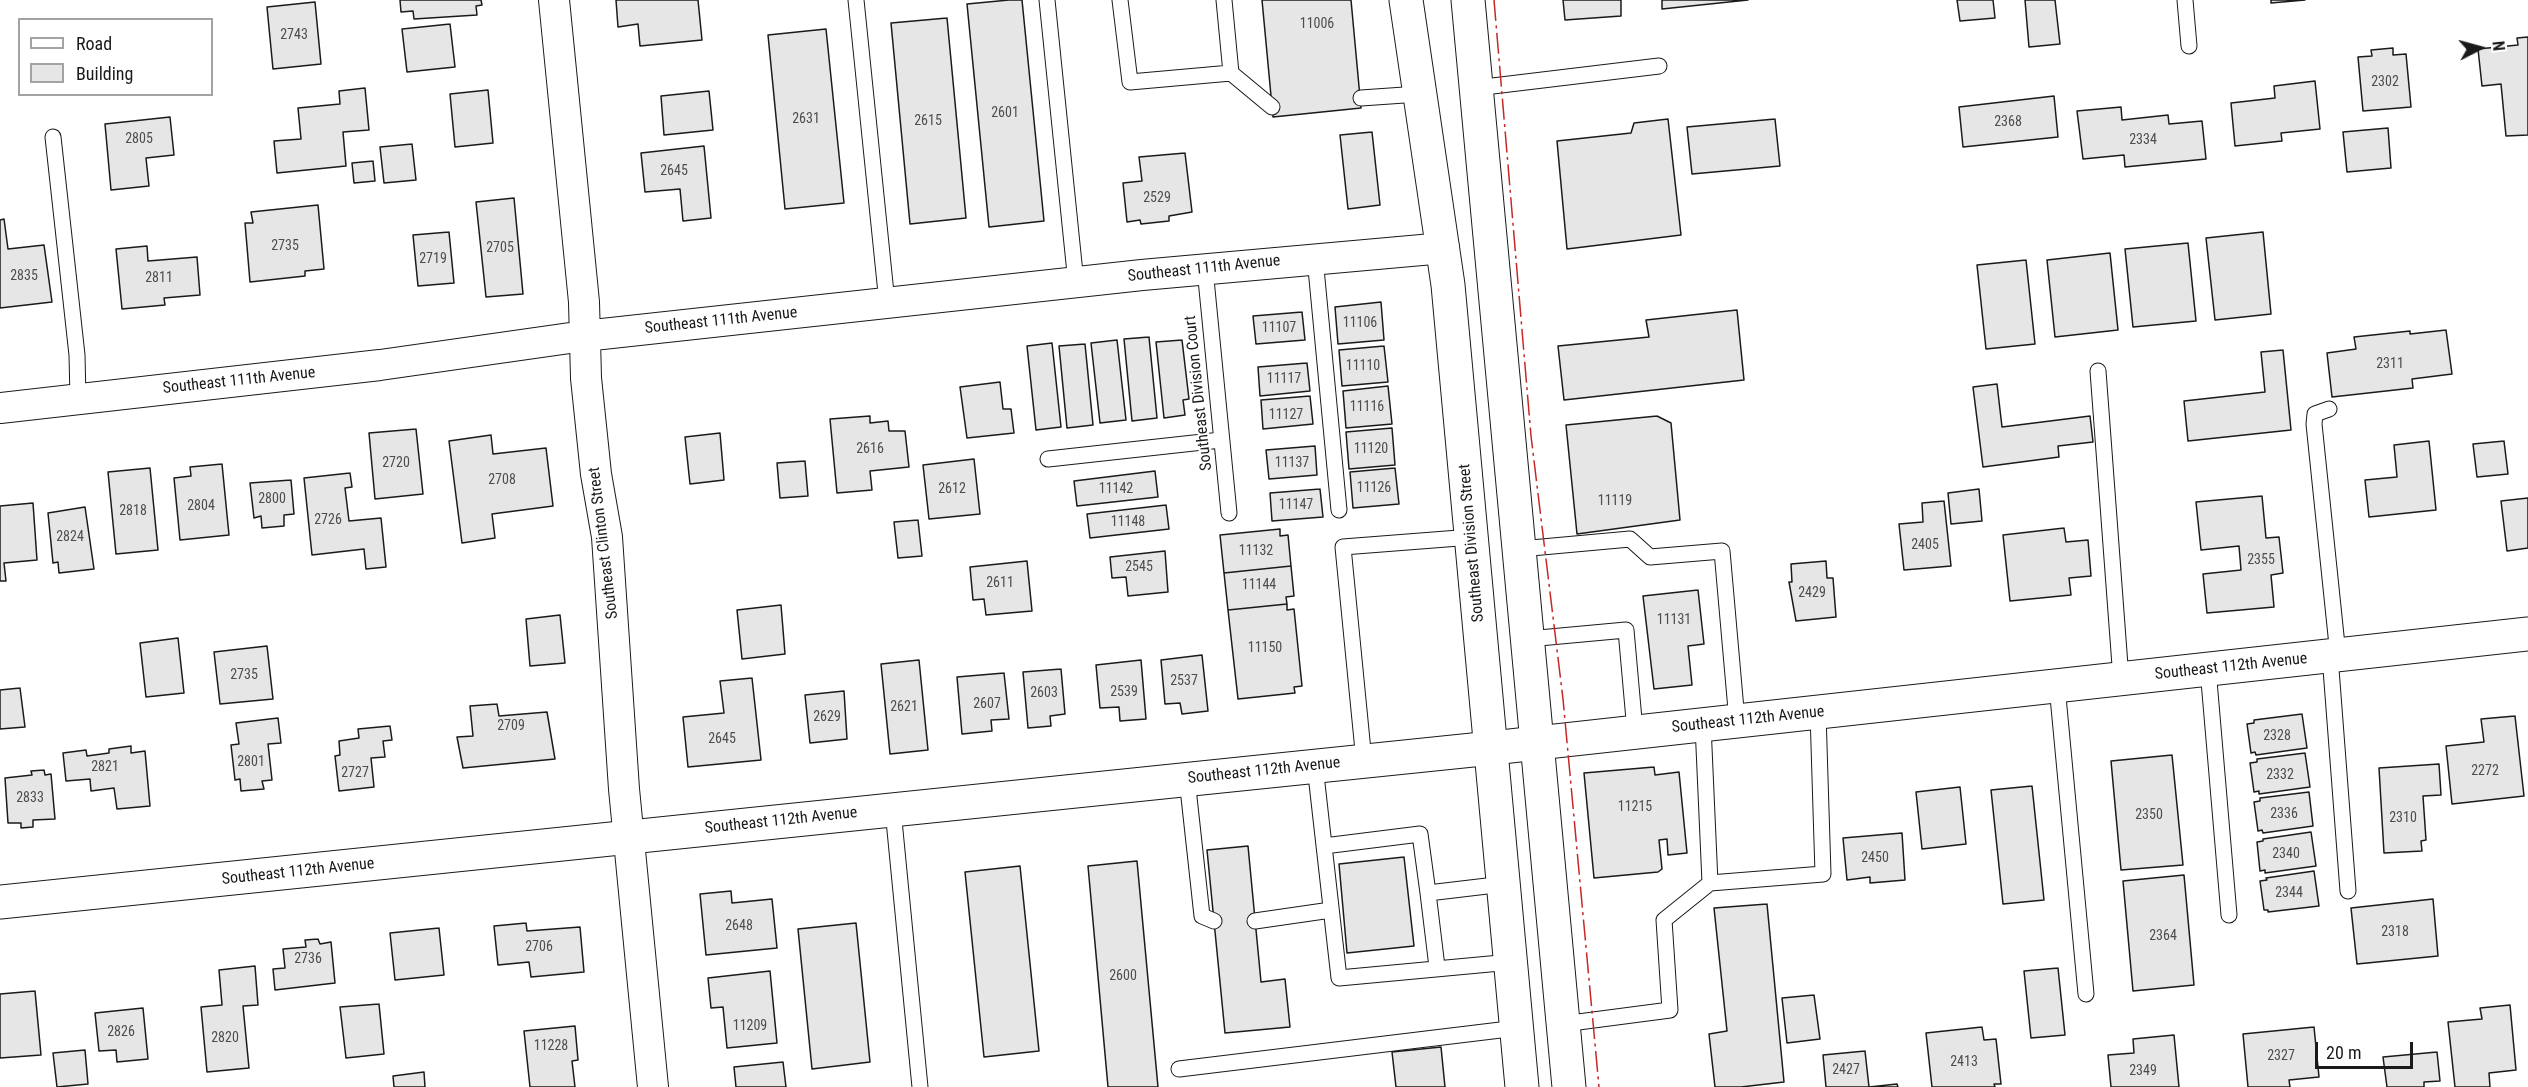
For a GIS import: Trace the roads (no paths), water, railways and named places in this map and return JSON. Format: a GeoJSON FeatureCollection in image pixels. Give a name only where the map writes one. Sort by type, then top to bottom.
{"type":"FeatureCollection","features":[{"type":"Feature","properties":{"kind":"main road","name":"Southeast Division Street"},"geometry":{"type":"LineString","coordinates":[[1406,0],[1444,248],[1522,1087]]}},
{"type":"Feature","properties":{"kind":"main road"},"geometry":{"type":"LineString","coordinates":[[1468,0],[1569,1087]]}},
{"type":"Feature","properties":{"kind":"main road","name":"Southeast 112th Avenue"},"geometry":{"type":"LineString","coordinates":[[0,902],[1492,748],[2528,634]]}},
{"type":"Feature","properties":{"kind":"street","name":"Southeast Clinton Street"},"geometry":{"type":"LineString","coordinates":[[554,0],[584,302],[586,378],[596,474],[609,559],[628,837],[652,1087]]}},
{"type":"Feature","properties":{"kind":"street","name":"Southeast 111th Avenue"},"geometry":{"type":"LineString","coordinates":[[0,408],[380,365],[584,336],[1076,282],[1316,258],[1444,248]]}},
{"type":"Feature","properties":{"kind":"lane"},"geometry":{"type":"LineString","coordinates":[[856,0],[887,303]]}},
{"type":"Feature","properties":{"kind":"lane"},"geometry":{"type":"LineString","coordinates":[[1047,0],[1076,282]]}},
{"type":"Feature","properties":{"kind":"lane"},"geometry":{"type":"LineString","coordinates":[[1120,0],[1130,82],[1231,73],[1272,107]]}},
{"type":"Feature","properties":{"kind":"lane"},"geometry":{"type":"LineString","coordinates":[[1224,0],[1231,73]]}},
{"type":"Feature","properties":{"kind":"lane"},"geometry":{"type":"LineString","coordinates":[[2185,0],[2189,46]]}},
{"type":"Feature","properties":{"kind":"lane"},"geometry":{"type":"LineString","coordinates":[[1476,88],[1659,66]]}},
{"type":"Feature","properties":{"kind":"lane"},"geometry":{"type":"LineString","coordinates":[[1361,98],[1419,94]]}},
{"type":"Feature","properties":{"kind":"lane"},"geometry":{"type":"LineString","coordinates":[[53,137],[77,355],[78,399]]}},
{"type":"Feature","properties":{"kind":"lane"},"geometry":{"type":"LineString","coordinates":[[1316,258],[1339,510]]}},
{"type":"Feature","properties":{"kind":"lane","name":"Southeast Division Court"},"geometry":{"type":"LineString","coordinates":[[1205,269],[1229,513]]}},
{"type":"Feature","properties":{"kind":"lane"},"geometry":{"type":"LineString","coordinates":[[2098,371],[2121,679]]}},
{"type":"Feature","properties":{"kind":"lane"},"geometry":{"type":"LineString","coordinates":[[2329,410],[2315,414],[2314,424],[2334,656],[2348,891]]}},
{"type":"Feature","properties":{"kind":"lane"},"geometry":{"type":"LineString","coordinates":[[1048,459],[1221,440]]}},
{"type":"Feature","properties":{"kind":"lane"},"geometry":{"type":"LineString","coordinates":[[1364,761],[1342,547],[1472,537]]}},
{"type":"Feature","properties":{"kind":"lane"},"geometry":{"type":"LineString","coordinates":[[1520,549],[1630,539],[1650,557],[1722,551],[1737,721]]}},
{"type":"Feature","properties":{"kind":"lane"},"geometry":{"type":"LineString","coordinates":[[1528,639],[1626,630],[1635,731]]}},
{"type":"Feature","properties":{"kind":"lane"},"geometry":{"type":"LineString","coordinates":[[2208,669],[2229,915]]}},
{"type":"Feature","properties":{"kind":"lane"},"geometry":{"type":"LineString","coordinates":[[2057,686],[2086,994]]}},
{"type":"Feature","properties":{"kind":"lane"},"geometry":{"type":"LineString","coordinates":[[1563,1024],[1670,1010],[1664,920],[1710,883],[1822,874],[1818,713]]}},
{"type":"Feature","properties":{"kind":"lane"},"geometry":{"type":"LineString","coordinates":[[1702,724],[1710,883]]}},
{"type":"Feature","properties":{"kind":"lane"},"geometry":{"type":"LineString","coordinates":[[1315,766],[1339,978],[1511,962]]}},
{"type":"Feature","properties":{"kind":"lane"},"geometry":{"type":"LineString","coordinates":[[1188,779],[1202,916],[1214,921]]}},
{"type":"Feature","properties":{"kind":"lane"},"geometry":{"type":"LineString","coordinates":[[893,810],[920,1087]]}},
{"type":"Feature","properties":{"kind":"lane"},"geometry":{"type":"LineString","coordinates":[[1324,846],[1420,834],[1437,968]]}},
{"type":"Feature","properties":{"kind":"lane"},"geometry":{"type":"LineString","coordinates":[[1428,893],[1504,884]]}},
{"type":"Feature","properties":{"kind":"lane"},"geometry":{"type":"LineString","coordinates":[[1255,921],[1331,910]]}},
{"type":"Feature","properties":{"kind":"lane"},"geometry":{"type":"LineString","coordinates":[[1179,1069],[1516,1028]]}}]}
